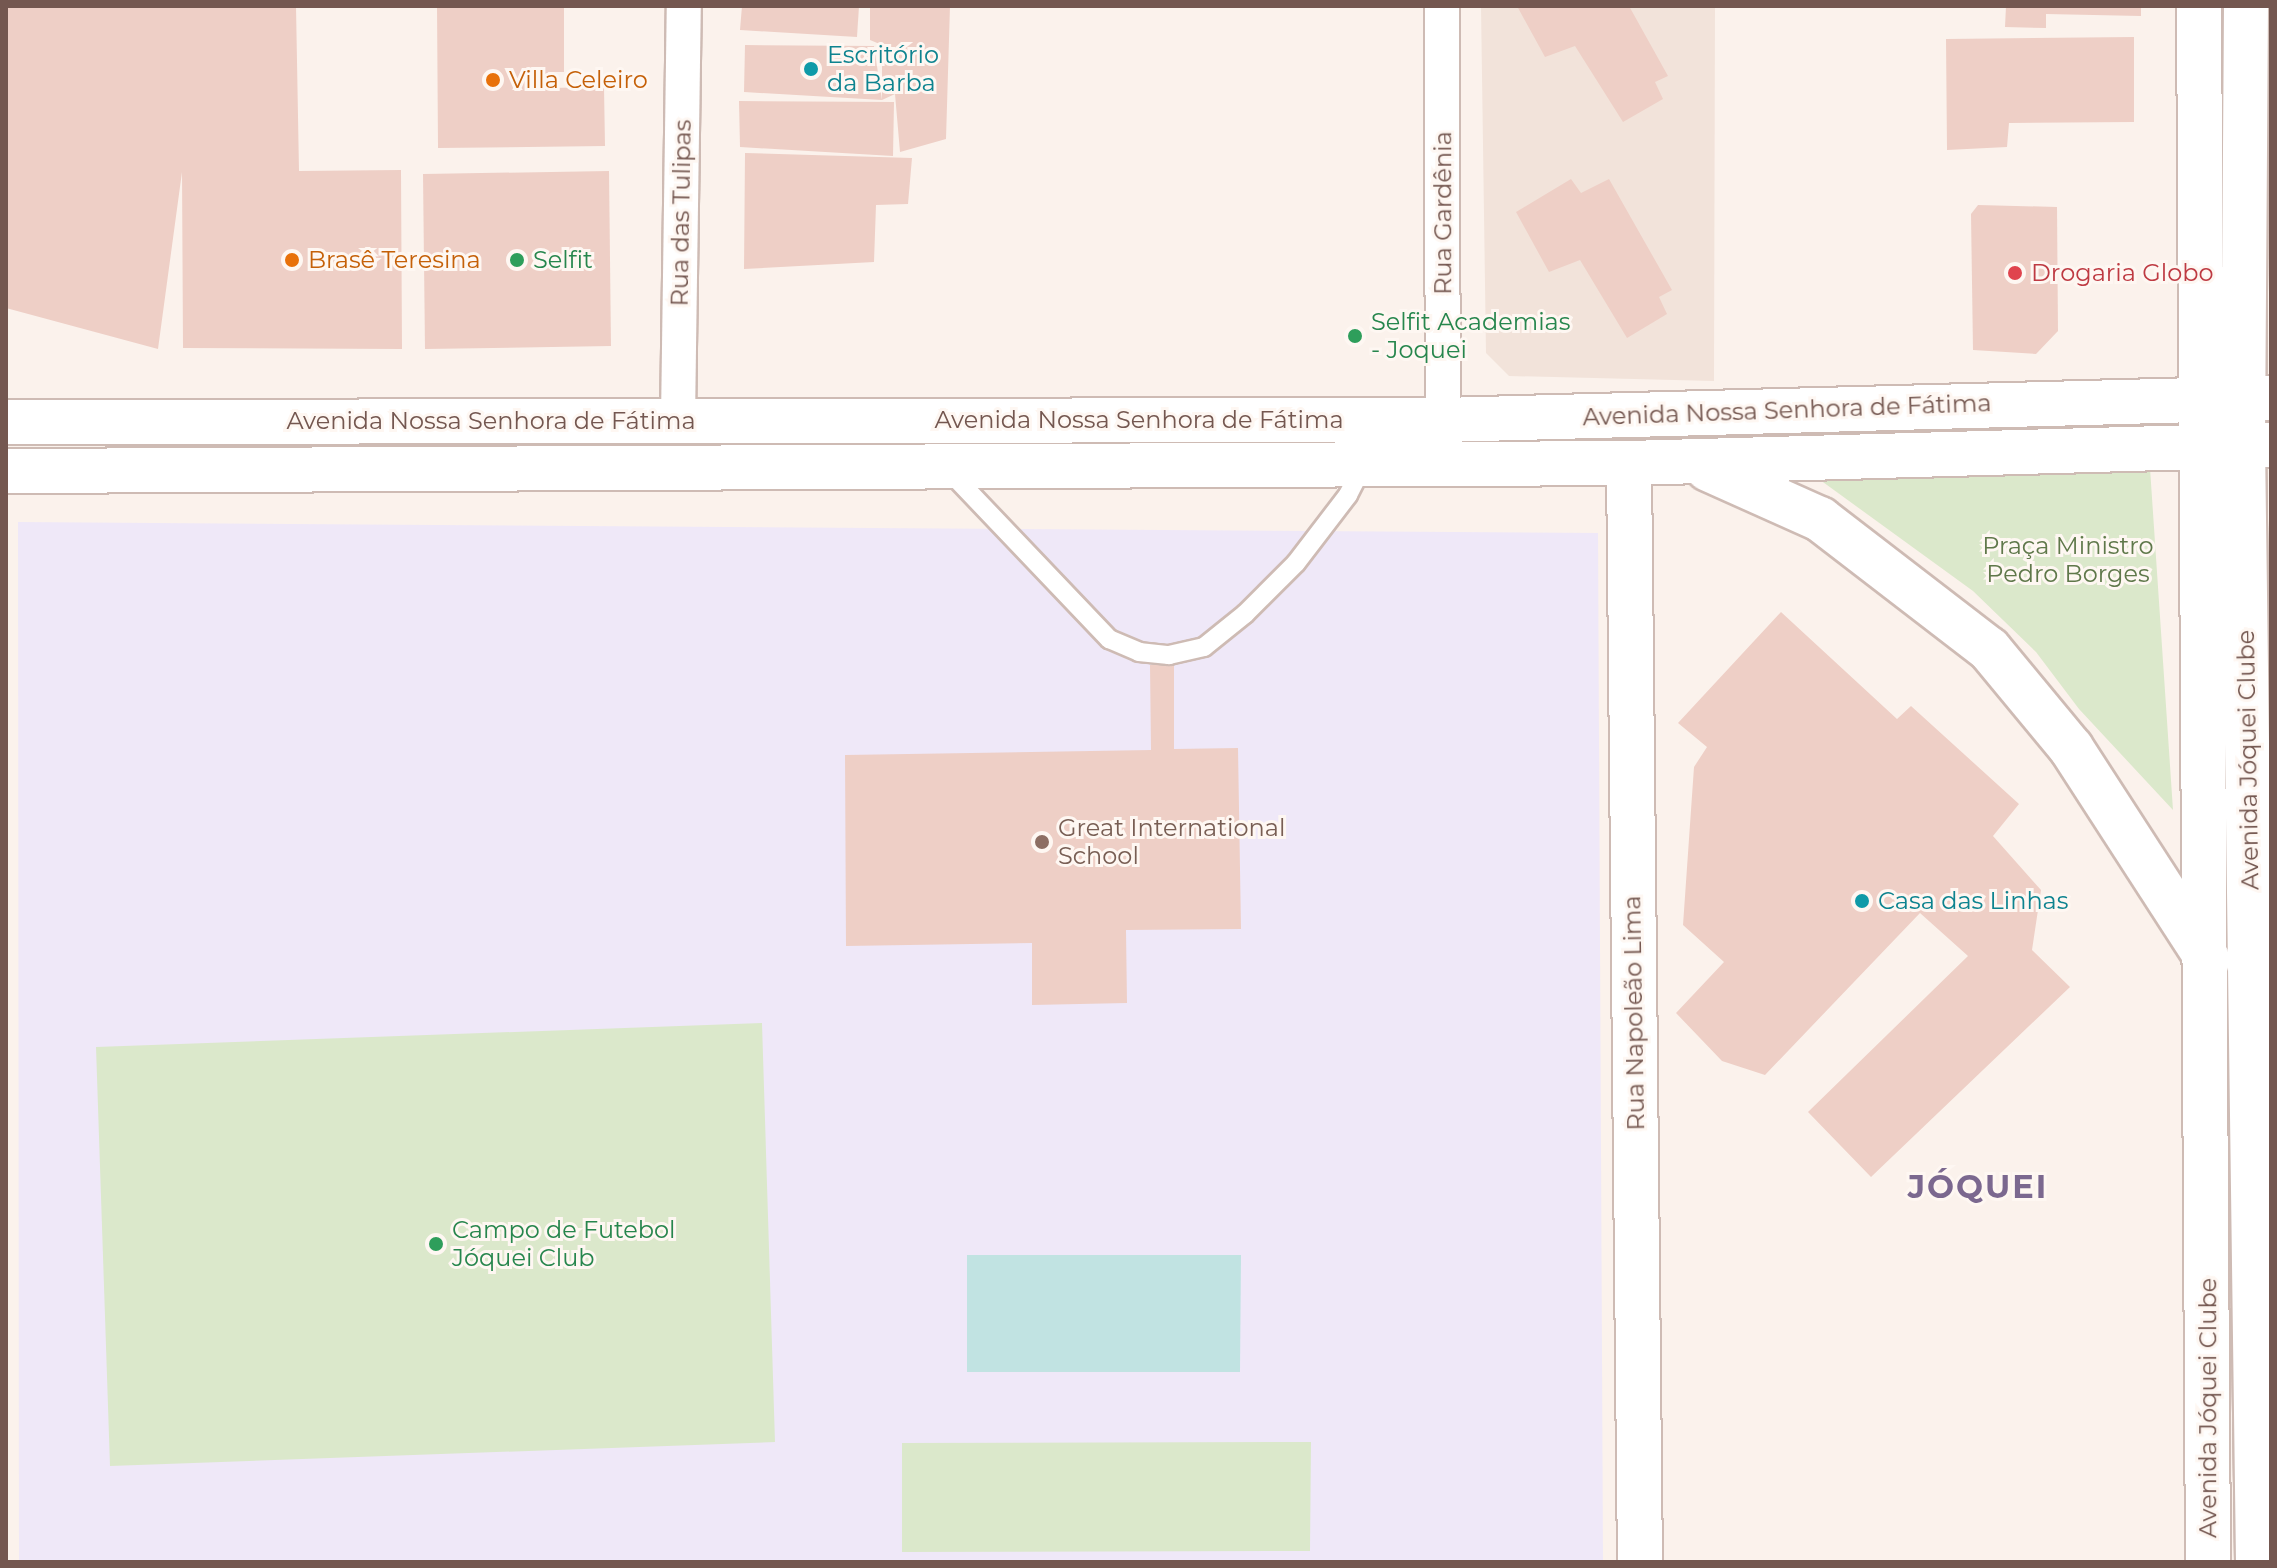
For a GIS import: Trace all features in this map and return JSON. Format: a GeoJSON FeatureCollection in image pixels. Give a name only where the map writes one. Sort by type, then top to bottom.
{"type":"FeatureCollection","features":[{"type":"Feature","properties":{"kind":"main road","name":"Avenida Jóquei Clube"},"geometry":{"type":"LineString","coordinates":[[2199,6],[2200,398],[2239,445],[2261,981],[2258,1562]]}},
{"type":"Feature","properties":{"kind":"main road","name":"Avenida Jóquei Clube"},"geometry":{"type":"LineString","coordinates":[[2208,1562],[2208,960],[2239,445],[2258,398],[2246,6]]}},
{"type":"Feature","properties":{"kind":"main road","name":"Avenida Nossa Senhora de Fátima"},"geometry":{"type":"LineString","coordinates":[[6,422],[1443,420],[2258,398]]}},
{"type":"Feature","properties":{"kind":"main road","name":"Avenida Nossa Senhora de Fátima"},"geometry":{"type":"LineString","coordinates":[[6,471],[1629,463],[2239,445]]}},
{"type":"Feature","properties":{"kind":"main road"},"geometry":{"type":"LineString","coordinates":[[1690,462],[1820,519],[1989,649],[2071,748],[2208,960]]}},
{"type":"Feature","properties":{"kind":"main road","name":"Rua Napoleão Lima"},"geometry":{"type":"LineString","coordinates":[[1629,463],[1640,1562]]}},
{"type":"Feature","properties":{"kind":"street","name":"Rua das Tulipas"},"geometry":{"type":"LineString","coordinates":[[678,420],[684,6]]}},
{"type":"Feature","properties":{"kind":"street","name":"Rua Gardênia"},"geometry":{"type":"LineString","coordinates":[[1442,6],[1443,420]]}},
{"type":"Feature","properties":{"kind":"lane"},"geometry":{"type":"LineString","coordinates":[[945,467],[1109,639],[1139,652],[1169,655],[1204,647],[1245,614],[1296,563],[1348,495],[1364,464]]}},
{"type":"Feature","properties":{"kind":"shaded area"},"geometry":{"type":"Polygon","coordinates":[[[1481,6],[1715,6],[1714,381],[1509,376],[1486,353],[1481,6]]]}},
{"type":"Feature","properties":{"kind":"shaded area"},"geometry":{"type":"Polygon","coordinates":[[[18,522],[1598,533],[1603,1561],[19,1562],[18,522]]]}},
{"type":"Feature","properties":{"kind":"green space","name":"Praça Ministro Pedro Borges"},"geometry":{"type":"Polygon","coordinates":[[[2150,468],[2173,810],[2079,709],[2036,652],[1973,591],[1816,477],[2150,468]]]}},
{"type":"Feature","properties":{"kind":"green space","name":"Campo de Futebol Jóquei Club"},"geometry":{"type":"Polygon","coordinates":[[[762,1023],[775,1442],[110,1466],[96,1047],[762,1023]]]}},
{"type":"Feature","properties":{"kind":"green space"},"geometry":{"type":"Polygon","coordinates":[[[1311,1442],[1310,1551],[902,1552],[902,1443],[1311,1442]]]}},
{"type":"Feature","properties":{"kind":"water"},"geometry":{"type":"Polygon","coordinates":[[[967,1255],[1241,1255],[1240,1372],[967,1372],[967,1255]]]}},
{"type":"Feature","properties":{"kind":"building"},"geometry":{"type":"Polygon","coordinates":[[[6,6],[296,6],[299,171],[401,170],[402,349],[183,348],[182,172],[158,349],[6,308],[6,6]]]}},
{"type":"Feature","properties":{"kind":"building","name":"Villa Celeiro"},"geometry":{"type":"Polygon","coordinates":[[[437,6],[564,6],[564,72],[548,72],[549,88],[604,87],[605,146],[438,148],[437,6]]]}},
{"type":"Feature","properties":{"kind":"building"},"geometry":{"type":"Polygon","coordinates":[[[742,6],[859,6],[857,37],[740,30],[742,6]]]}},
{"type":"Feature","properties":{"kind":"building"},"geometry":{"type":"Polygon","coordinates":[[[870,6],[950,6],[946,139],[900,152],[895,94],[882,100],[882,45],[870,40],[870,6]]]}},
{"type":"Feature","properties":{"kind":"building"},"geometry":{"type":"Polygon","coordinates":[[[1517,6],[1629,6],[1668,76],[1655,82],[1663,99],[1623,122],[1575,46],[1545,57],[1517,6]]]}},
{"type":"Feature","properties":{"kind":"building"},"geometry":{"type":"Polygon","coordinates":[[[2006,6],[2141,6],[2141,16],[2046,14],[2046,28],[2005,27],[2006,6]]]}},
{"type":"Feature","properties":{"kind":"building"},"geometry":{"type":"Polygon","coordinates":[[[2134,37],[2134,122],[2009,123],[2007,147],[1947,150],[1946,39],[2134,37]]]}},
{"type":"Feature","properties":{"kind":"building","name":"Escritório da Barba"},"geometry":{"type":"Polygon","coordinates":[[[745,45],[874,46],[882,100],[744,92],[745,45]]]}},
{"type":"Feature","properties":{"kind":"building"},"geometry":{"type":"Polygon","coordinates":[[[739,101],[894,102],[893,156],[740,147],[739,101]]]}},
{"type":"Feature","properties":{"kind":"building"},"geometry":{"type":"Polygon","coordinates":[[[745,153],[912,158],[908,204],[876,205],[874,262],[744,269],[745,153]]]}},
{"type":"Feature","properties":{"kind":"building","name":"Selfit"},"geometry":{"type":"Polygon","coordinates":[[[609,171],[611,346],[425,349],[423,174],[609,171]]]}},
{"type":"Feature","properties":{"kind":"building"},"geometry":{"type":"Polygon","coordinates":[[[1571,179],[1581,193],[1609,179],[1672,290],[1659,297],[1667,314],[1627,338],[1580,260],[1549,272],[1516,212],[1571,179]]]}},
{"type":"Feature","properties":{"kind":"building","name":"Drogaria Globo"},"geometry":{"type":"Polygon","coordinates":[[[1978,205],[2057,207],[2058,331],[2036,354],[1973,350],[1971,214],[1978,205]]]}},
{"type":"Feature","properties":{"kind":"building","name":"Casa das Linhas"},"geometry":{"type":"Polygon","coordinates":[[[1781,612],[1897,719],[1911,706],[2019,804],[1993,836],[2041,890],[2032,950],[2070,987],[1871,1177],[1808,1112],[1968,956],[1920,913],[1765,1075],[1722,1061],[1676,1013],[1724,962],[1683,925],[1694,767],[1707,747],[1678,723],[1781,612]]]}},
{"type":"Feature","properties":{"kind":"building","name":"Great International School"},"geometry":{"type":"Polygon","coordinates":[[[1150,665],[1174,665],[1174,749],[1238,748],[1241,929],[1126,930],[1127,1003],[1032,1005],[1032,943],[846,946],[845,755],[1151,750],[1150,665]]]}},
{"type":"Feature","properties":{"kind":"place","name":"Escritório da Barba"},"geometry":{"type":"Point","coordinates":[811,69]}},
{"type":"Feature","properties":{"kind":"place","name":"Villa Celeiro"},"geometry":{"type":"Point","coordinates":[493,80]}},
{"type":"Feature","properties":{"kind":"place","name":"Brasê Teresina"},"geometry":{"type":"Point","coordinates":[292,260]}},
{"type":"Feature","properties":{"kind":"place","name":"Selfit"},"geometry":{"type":"Point","coordinates":[517,260]}},
{"type":"Feature","properties":{"kind":"place","name":"Drogaria Globo"},"geometry":{"type":"Point","coordinates":[2015,273]}},
{"type":"Feature","properties":{"kind":"place","name":"Selfit Academias - Joquei"},"geometry":{"type":"Point","coordinates":[1355,336]}},
{"type":"Feature","properties":{"kind":"place","name":"Great International School"},"geometry":{"type":"Point","coordinates":[1042,842]}},
{"type":"Feature","properties":{"kind":"place","name":"Casa das Linhas"},"geometry":{"type":"Point","coordinates":[1862,901]}},
{"type":"Feature","properties":{"kind":"place","name":"Campo de Futebol Jóquei Club"},"geometry":{"type":"Point","coordinates":[436,1244]}},
{"type":"Feature","properties":{"kind":"district","name":"JÓQUEI"},"geometry":{"type":"Point","coordinates":[1978,1187]}}]}
